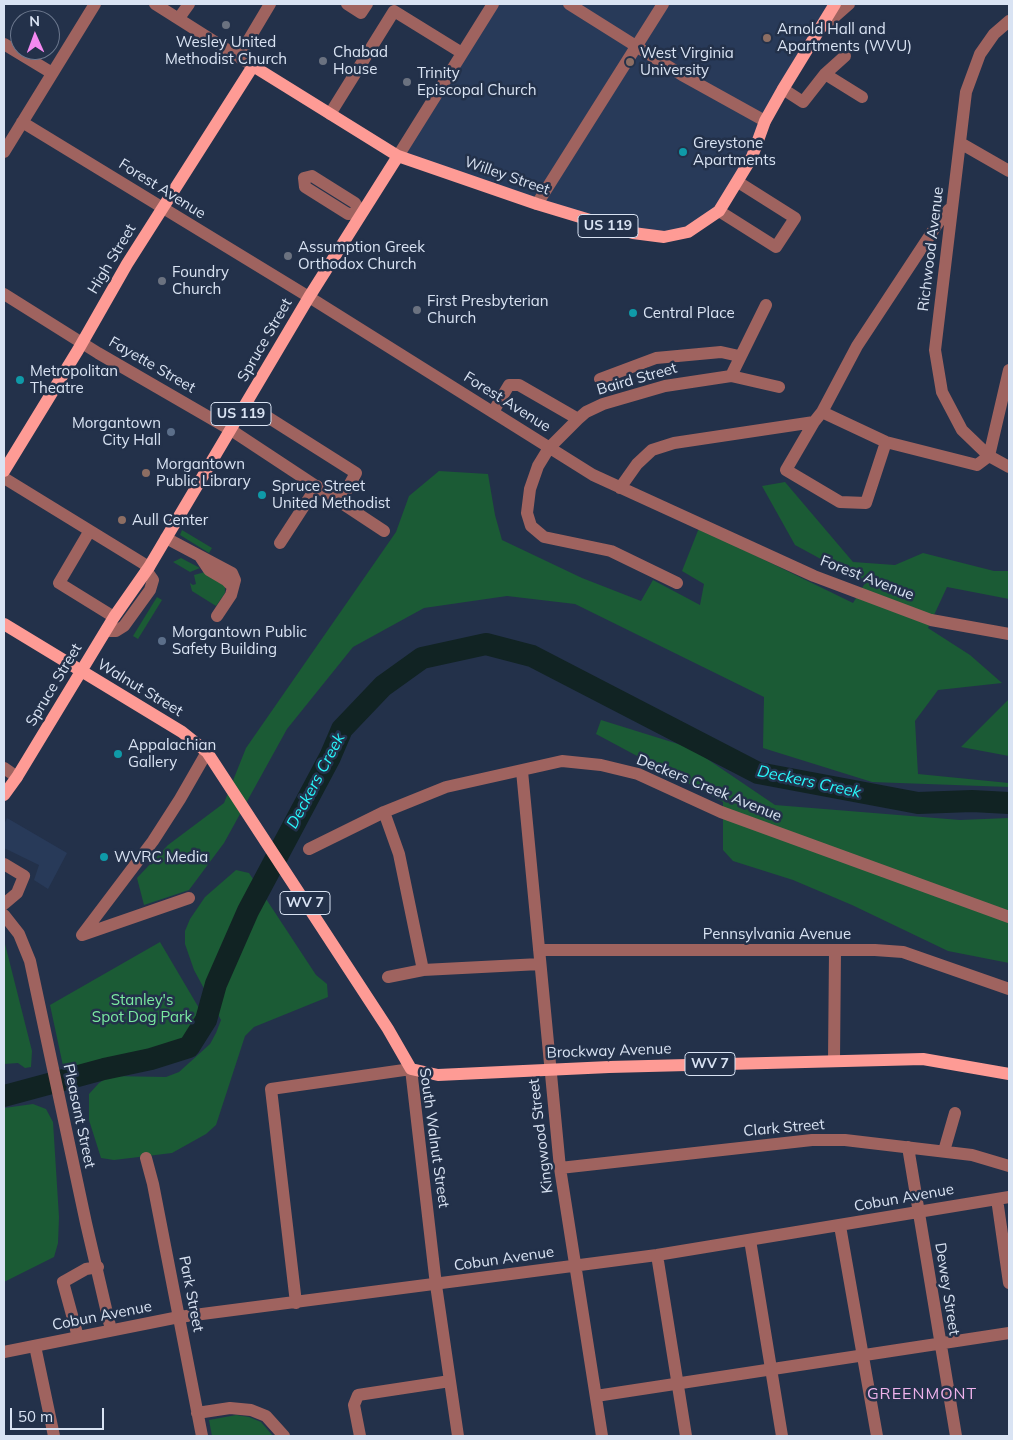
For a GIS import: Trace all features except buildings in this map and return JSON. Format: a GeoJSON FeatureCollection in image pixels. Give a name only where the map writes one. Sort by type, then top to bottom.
{"type":"FeatureCollection","features":[{"type":"Feature","properties":{"kind":"main road","name":"US 119"},"geometry":{"type":"LineString","coordinates":[[820,29],[835,4]]}},
{"type":"Feature","properties":{"kind":"main road","name":"Willey Street"},"geometry":{"type":"LineString","coordinates":[[253,66],[398,156],[537,204],[632,233],[664,237],[688,232],[720,212],[752,156],[765,121],[796,66],[820,29]]}},
{"type":"Feature","properties":{"kind":"main road","name":"High Street"},"geometry":{"type":"LineString","coordinates":[[4,471],[162,208],[253,66]]}},
{"type":"Feature","properties":{"kind":"main road","name":"Spruce Street"},"geometry":{"type":"LineString","coordinates":[[4,795],[17,777],[114,617],[166,538],[309,296],[398,156]]}},
{"type":"Feature","properties":{"kind":"main road","name":"Walnut Street"},"geometry":{"type":"LineString","coordinates":[[4,624],[182,732],[207,752],[224,776]]}},
{"type":"Feature","properties":{"kind":"main road","name":"South Walnut Street"},"geometry":{"type":"LineString","coordinates":[[224,776],[388,1029],[411,1069]]}},
{"type":"Feature","properties":{"kind":"main road","name":"Brockway Avenue"},"geometry":{"type":"LineString","coordinates":[[411,1069],[438,1075],[549,1069],[923,1058],[1009,1074]]}},
{"type":"Feature","properties":{"kind":"street"},"geometry":{"type":"LineString","coordinates":[[4,152],[96,4]]}},
{"type":"Feature","properties":{"kind":"street","name":"Willey Street"},"geometry":{"type":"LineString","coordinates":[[155,4],[253,66]]}},
{"type":"Feature","properties":{"kind":"street"},"geometry":{"type":"LineString","coordinates":[[179,18],[189,4]]}},
{"type":"Feature","properties":{"kind":"street"},"geometry":{"type":"LineString","coordinates":[[239,56],[270,4]]}},
{"type":"Feature","properties":{"kind":"street"},"geometry":{"type":"LineString","coordinates":[[347,4],[361,13],[367,4]]}},
{"type":"Feature","properties":{"kind":"street","name":"Spruce Street"},"geometry":{"type":"LineString","coordinates":[[398,156],[493,4]]}},
{"type":"Feature","properties":{"kind":"street"},"geometry":{"type":"LineString","coordinates":[[537,204],[663,4]]}},
{"type":"Feature","properties":{"kind":"street"},"geometry":{"type":"LineString","coordinates":[[820,29],[849,4]]}},
{"type":"Feature","properties":{"kind":"street"},"geometry":{"type":"LineString","coordinates":[[575,5],[682,75],[765,121]]}},
{"type":"Feature","properties":{"kind":"street"},"geometry":{"type":"LineString","coordinates":[[330,114],[390,7],[462,53]]}},
{"type":"Feature","properties":{"kind":"street","name":"Richwood Avenue"},"geometry":{"type":"LineString","coordinates":[[1009,21],[994,34],[980,54],[966,92],[962,144],[952,207],[935,350],[942,392],[962,430],[988,456],[1009,467]]}},
{"type":"Feature","properties":{"kind":"street"},"geometry":{"type":"LineString","coordinates":[[4,44],[52,73]]}},
{"type":"Feature","properties":{"kind":"street"},"geometry":{"type":"LineString","coordinates":[[783,89],[803,102],[825,74],[845,56]]}},
{"type":"Feature","properties":{"kind":"street"},"geometry":{"type":"LineString","coordinates":[[825,74],[862,98]]}},
{"type":"Feature","properties":{"kind":"street","name":"Forest Avenue"},"geometry":{"type":"LineString","coordinates":[[22,122],[309,296],[549,448],[620,488],[742,541],[814,576],[932,620],[1009,634]]}},
{"type":"Feature","properties":{"kind":"street"},"geometry":{"type":"LineString","coordinates":[[962,144],[1009,171]]}},
{"type":"Feature","properties":{"kind":"street"},"geometry":{"type":"LineString","coordinates":[[304,178],[312,176],[355,203],[361,213]]}},
{"type":"Feature","properties":{"kind":"street"},"geometry":{"type":"LineString","coordinates":[[720,212],[776,246],[795,218],[738,182]]}},
{"type":"Feature","properties":{"kind":"street"},"geometry":{"type":"LineString","coordinates":[[886,442],[866,503],[840,502],[786,470],[818,417],[856,346],[944,214],[952,207]]}},
{"type":"Feature","properties":{"kind":"street","name":"Fayette Street"},"geometry":{"type":"LineString","coordinates":[[4,294],[82,344],[231,430],[340,500],[384,531]]}},
{"type":"Feature","properties":{"kind":"street"},"geometry":{"type":"LineString","coordinates":[[730,376],[766,305]]}},
{"type":"Feature","properties":{"kind":"street"},"geometry":{"type":"LineString","coordinates":[[600,379],[656,358],[721,352],[739,356]]}},
{"type":"Feature","properties":{"kind":"street"},"geometry":{"type":"LineString","coordinates":[[620,488],[637,464],[652,450],[674,444],[818,417],[886,442],[977,465],[988,456],[1009,370]]}},
{"type":"Feature","properties":{"kind":"street","name":"Baird Street"},"geometry":{"type":"LineString","coordinates":[[677,583],[611,551],[544,537],[531,526],[527,514],[530,489],[538,466],[549,448],[578,419],[586,412],[603,404],[665,386],[730,376],[779,387]]}},
{"type":"Feature","properties":{"kind":"street"},"geometry":{"type":"LineString","coordinates":[[493,412],[509,385],[518,385],[578,419]]}},
{"type":"Feature","properties":{"kind":"street"},"geometry":{"type":"LineString","coordinates":[[246,404],[356,473],[340,500]]}},
{"type":"Feature","properties":{"kind":"street"},"geometry":{"type":"LineString","coordinates":[[4,478],[147,568],[153,580],[150,590],[124,626],[116,631],[106,631]]}},
{"type":"Feature","properties":{"kind":"street"},"geometry":{"type":"LineString","coordinates":[[280,543],[317,486]]}},
{"type":"Feature","properties":{"kind":"street"},"geometry":{"type":"LineString","coordinates":[[89,532],[59,582],[114,617]]}},
{"type":"Feature","properties":{"kind":"street"},"geometry":{"type":"LineString","coordinates":[[166,538],[202,558],[209,570],[226,580],[233,587],[231,595],[217,616]]}},
{"type":"Feature","properties":{"kind":"street"},"geometry":{"type":"LineString","coordinates":[[189,898],[82,934],[153,841],[180,800],[207,752]]}},
{"type":"Feature","properties":{"kind":"street","name":"Deckers Creek Avenue"},"geometry":{"type":"LineString","coordinates":[[309,849],[384,812],[446,787],[562,761],[601,765],[638,774],[721,812],[1009,917]]}},
{"type":"Feature","properties":{"kind":"street"},"geometry":{"type":"LineString","coordinates":[[4,768],[17,777]]}},
{"type":"Feature","properties":{"kind":"street","name":"Kingwood Street"},"geometry":{"type":"LineString","coordinates":[[522,771],[549,1069],[560,1168],[602,1436]]}},
{"type":"Feature","properties":{"kind":"street"},"geometry":{"type":"LineString","coordinates":[[384,812],[399,854],[423,970]]}},
{"type":"Feature","properties":{"kind":"street"},"geometry":{"type":"LineString","coordinates":[[4,864],[24,876],[16,893],[4,904]]}},
{"type":"Feature","properties":{"kind":"street","name":"Pleasant Street"},"geometry":{"type":"LineString","coordinates":[[4,915],[19,934],[30,962],[111,1330]]}},
{"type":"Feature","properties":{"kind":"street","name":"Pennsylvania Avenue"},"geometry":{"type":"LineString","coordinates":[[539,950],[903,952],[1009,989]]}},
{"type":"Feature","properties":{"kind":"street"},"geometry":{"type":"LineString","coordinates":[[834,1060],[835,951]]}},
{"type":"Feature","properties":{"kind":"street"},"geometry":{"type":"LineString","coordinates":[[388,977],[423,970],[540,964]]}},
{"type":"Feature","properties":{"kind":"street","name":"Brockway Avenue"},"geometry":{"type":"LineString","coordinates":[[296,1303],[271,1089],[411,1069]]}},
{"type":"Feature","properties":{"kind":"street","name":"South Walnut Street"},"geometry":{"type":"LineString","coordinates":[[411,1069],[436,1285],[458,1436]]}},
{"type":"Feature","properties":{"kind":"street"},"geometry":{"type":"LineString","coordinates":[[944,1151],[956,1113]]}},
{"type":"Feature","properties":{"kind":"street","name":"Clark Street"},"geometry":{"type":"LineString","coordinates":[[560,1168],[812,1140],[845,1140],[972,1154],[1009,1166]]}},
{"type":"Feature","properties":{"kind":"street","name":"Dewey Street"},"geometry":{"type":"LineString","coordinates":[[908,1147],[956,1436]]}},
{"type":"Feature","properties":{"kind":"street","name":"Park Street"},"geometry":{"type":"LineString","coordinates":[[146,1158],[202,1436]]}},
{"type":"Feature","properties":{"kind":"street"},"geometry":{"type":"LineString","coordinates":[[1003,1198],[1009,1283]]}},
{"type":"Feature","properties":{"kind":"street","name":"Cobun Avenue"},"geometry":{"type":"LineString","coordinates":[[4,1352],[179,1317],[657,1255],[1003,1198]]}},
{"type":"Feature","properties":{"kind":"street"},"geometry":{"type":"LineString","coordinates":[[840,1226],[877,1436]]}},
{"type":"Feature","properties":{"kind":"street"},"geometry":{"type":"LineString","coordinates":[[750,1240],[782,1436]]}},
{"type":"Feature","properties":{"kind":"street"},"geometry":{"type":"LineString","coordinates":[[657,1255],[686,1436]]}},
{"type":"Feature","properties":{"kind":"street"},"geometry":{"type":"LineString","coordinates":[[78,1337],[63,1282],[86,1269],[98,1267]]}},
{"type":"Feature","properties":{"kind":"street"},"geometry":{"type":"LineString","coordinates":[[596,1396],[1009,1334]]}},
{"type":"Feature","properties":{"kind":"street"},"geometry":{"type":"LineString","coordinates":[[35,1346],[54,1436]]}},
{"type":"Feature","properties":{"kind":"street"},"geometry":{"type":"LineString","coordinates":[[360,1436],[354,1405],[358,1395],[450,1381]]}},
{"type":"Feature","properties":{"kind":"street"},"geometry":{"type":"LineString","coordinates":[[197,1414],[230,1408],[251,1410],[266,1416],[284,1436]]}},
{"type":"Feature","properties":{"kind":"shaded area","name":"West Virginia University"},"geometry":{"type":"Polygon","coordinates":[[[493,4],[841,4],[710,219],[664,237],[398,156],[493,4]]]}},
{"type":"Feature","properties":{"kind":"shaded area"},"geometry":{"type":"Polygon","coordinates":[[[7,818],[67,853],[48,889],[34,880],[39,865],[4,848],[4,825],[7,818]]]}},
{"type":"Feature","properties":{"kind":"green space"},"geometry":{"type":"Polygon","coordinates":[[[439,471],[488,474],[495,515],[502,540],[582,578],[641,601],[653,580],[700,605],[704,584],[682,571],[699,528],[853,603],[865,583],[795,545],[762,486],[785,482],[853,562],[895,565],[923,553],[994,571],[1009,571],[1009,599],[947,587],[928,628],[970,655],[1002,683],[938,690],[915,721],[918,774],[1009,783],[1009,787],[872,782],[763,748],[764,697],[575,604],[507,596],[424,608],[353,647],[287,729],[224,843],[189,890],[144,905],[137,878],[168,845],[224,803],[246,748],[396,532],[409,496],[439,471]]]}},
{"type":"Feature","properties":{"kind":"green space"},"geometry":{"type":"Polygon","coordinates":[[[182,530],[212,548],[209,553],[180,535],[182,530]]]}},
{"type":"Feature","properties":{"kind":"green space"},"geometry":{"type":"Polygon","coordinates":[[[181,558],[200,568],[190,572],[173,562],[181,558]]]}},
{"type":"Feature","properties":{"kind":"green space"},"geometry":{"type":"Polygon","coordinates":[[[205,572],[225,586],[225,593],[216,606],[192,591],[190,583],[196,584],[194,575],[205,572]]]}},
{"type":"Feature","properties":{"kind":"green space"},"geometry":{"type":"Polygon","coordinates":[[[157,597],[162,600],[138,639],[133,636],[157,597]]]}},
{"type":"Feature","properties":{"kind":"green space"},"geometry":{"type":"Polygon","coordinates":[[[1009,699],[1009,756],[961,747],[1009,699]]]}},
{"type":"Feature","properties":{"kind":"green space"},"geometry":{"type":"Polygon","coordinates":[[[601,720],[691,748],[775,805],[960,820],[1009,818],[1009,963],[948,951],[852,905],[793,880],[733,861],[723,850],[723,802],[596,734],[601,720]]]}},
{"type":"Feature","properties":{"kind":"green space"},"geometry":{"type":"Polygon","coordinates":[[[236,870],[249,873],[316,975],[327,984],[328,997],[254,1027],[245,1036],[216,1125],[206,1134],[172,1153],[114,1160],[101,1158],[89,1120],[89,1094],[99,1083],[110,1076],[166,1077],[179,1072],[210,1044],[216,1033],[221,1020],[194,970],[185,944],[185,931],[190,919],[205,897],[236,870]]]}},
{"type":"Feature","properties":{"kind":"green space"},"geometry":{"type":"Polygon","coordinates":[[[4,940],[32,1051],[31,1067],[25,1068],[18,1063],[4,1064],[4,940]]]}},
{"type":"Feature","properties":{"kind":"green space","name":"Stanley's Spot Dog Park"},"geometry":{"type":"Polygon","coordinates":[[[160,942],[206,1020],[189,1047],[65,1075],[50,1005],[160,942]]]}},
{"type":"Feature","properties":{"kind":"green space"},"geometry":{"type":"Polygon","coordinates":[[[33,1104],[46,1109],[53,1122],[59,1217],[58,1243],[54,1257],[4,1282],[4,1108],[33,1104]]]}},
{"type":"Feature","properties":{"kind":"green space"},"geometry":{"type":"Polygon","coordinates":[[[236,1415],[249,1417],[261,1422],[273,1436],[212,1436],[209,1420],[236,1415]]]}},
{"type":"Feature","properties":{"kind":"waterway","name":"Deckers Creek"},"geometry":{"type":"LineString","coordinates":[[4,1096],[104,1069],[151,1059],[189,1047],[206,1020],[216,984],[248,911],[330,757],[342,729],[383,686],[422,658],[486,644],[532,656],[758,773],[918,803],[972,801],[1009,803]]}},
{"type":"Feature","properties":{"kind":"place","name":"Wesley United Methodist Church"},"geometry":{"type":"Point","coordinates":[226,25]}},
{"type":"Feature","properties":{"kind":"place","name":"Arnold Hall and Apartments (WVU)"},"geometry":{"type":"Point","coordinates":[767,38]}},
{"type":"Feature","properties":{"kind":"place","name":"Chabad House"},"geometry":{"type":"Point","coordinates":[323,61]}},
{"type":"Feature","properties":{"kind":"place","name":"West Virginia University"},"geometry":{"type":"Point","coordinates":[630,62]}},
{"type":"Feature","properties":{"kind":"place","name":"Trinity Episcopal Church"},"geometry":{"type":"Point","coordinates":[407,82]}},
{"type":"Feature","properties":{"kind":"place","name":"Greystone Apartments"},"geometry":{"type":"Point","coordinates":[683,152]}},
{"type":"Feature","properties":{"kind":"place","name":"Assumption Greek Orthodox Church"},"geometry":{"type":"Point","coordinates":[288,256]}},
{"type":"Feature","properties":{"kind":"place","name":"Foundry Church"},"geometry":{"type":"Point","coordinates":[162,281]}},
{"type":"Feature","properties":{"kind":"place","name":"First Presbyterian Church"},"geometry":{"type":"Point","coordinates":[417,310]}},
{"type":"Feature","properties":{"kind":"place","name":"Central Place"},"geometry":{"type":"Point","coordinates":[633,313]}},
{"type":"Feature","properties":{"kind":"place","name":"Metropolitan Theatre"},"geometry":{"type":"Point","coordinates":[20,380]}},
{"type":"Feature","properties":{"kind":"place","name":"Morgantown City Hall"},"geometry":{"type":"Point","coordinates":[171,432]}},
{"type":"Feature","properties":{"kind":"place","name":"Morgantown Public Library"},"geometry":{"type":"Point","coordinates":[146,473]}},
{"type":"Feature","properties":{"kind":"place","name":"Spruce Street United Methodist"},"geometry":{"type":"Point","coordinates":[262,495]}},
{"type":"Feature","properties":{"kind":"place","name":"Aull Center"},"geometry":{"type":"Point","coordinates":[122,520]}},
{"type":"Feature","properties":{"kind":"place","name":"Morgantown Public Safety Building"},"geometry":{"type":"Point","coordinates":[162,641]}},
{"type":"Feature","properties":{"kind":"place","name":"Appalachian Gallery"},"geometry":{"type":"Point","coordinates":[118,754]}},
{"type":"Feature","properties":{"kind":"place","name":"WVRC Media"},"geometry":{"type":"Point","coordinates":[104,857]}},
{"type":"Feature","properties":{"kind":"district","name":"GREENMONT"},"geometry":{"type":"Point","coordinates":[922,1394]}}]}
